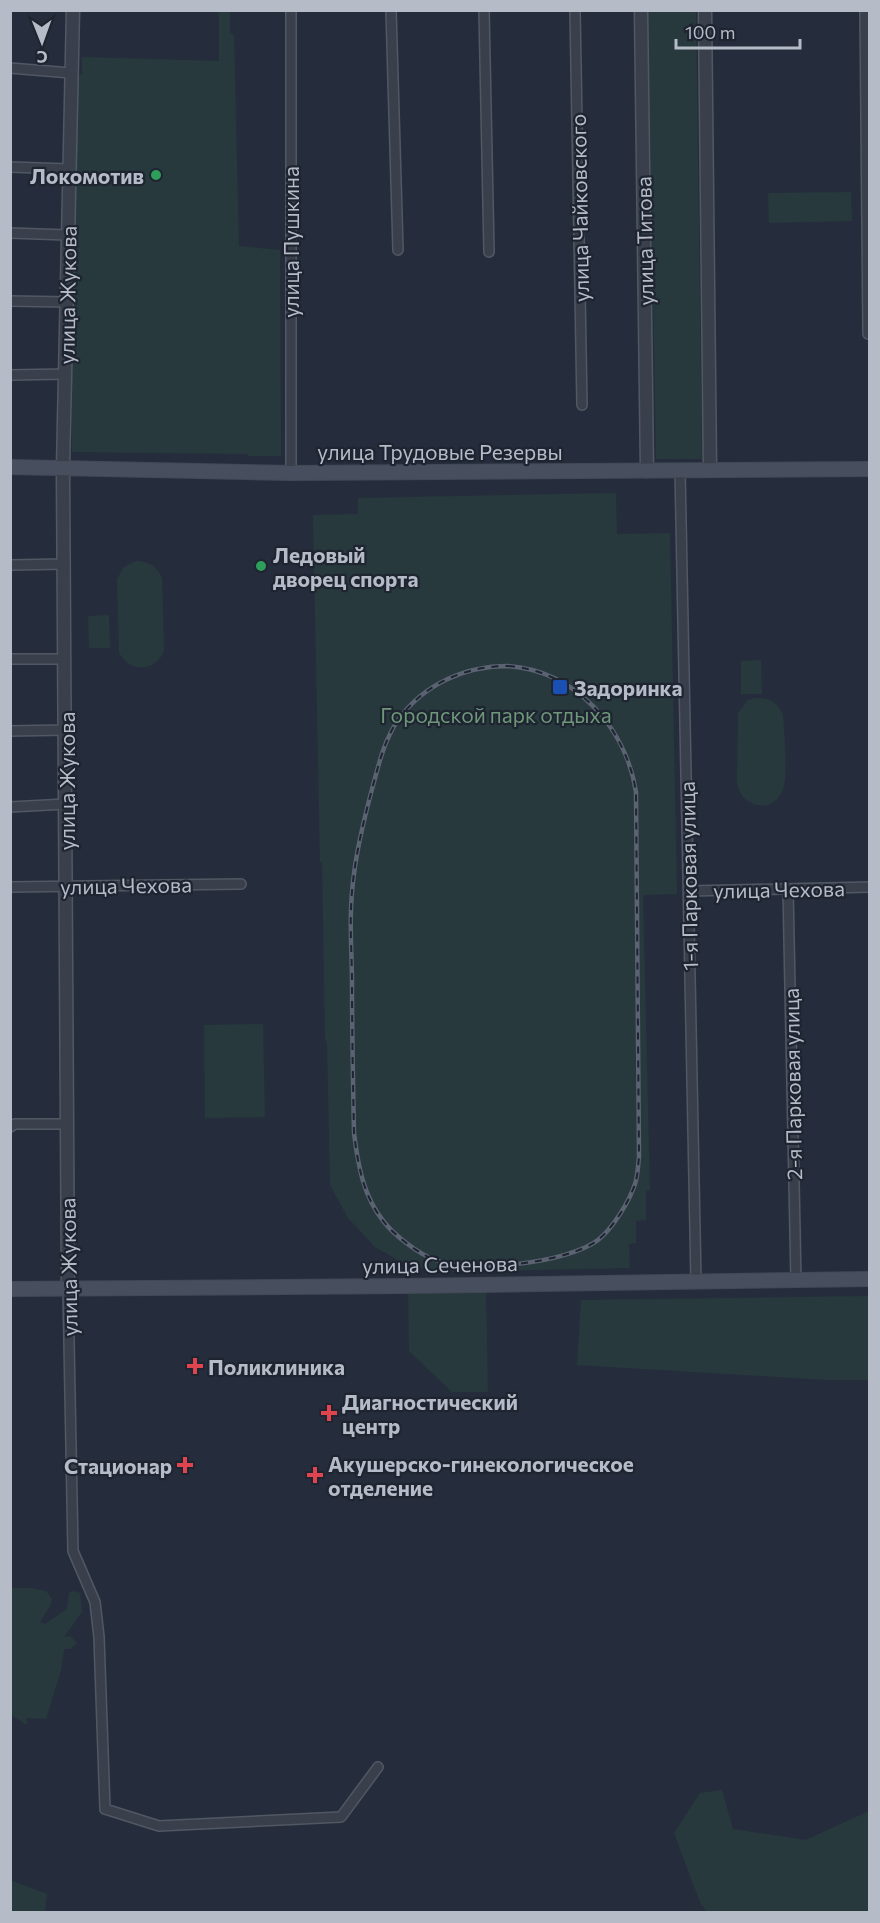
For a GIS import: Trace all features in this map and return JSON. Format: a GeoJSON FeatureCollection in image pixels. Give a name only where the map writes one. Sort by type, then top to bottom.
{"type":"FeatureCollection","features":[{"type":"Feature","properties":{"kind":"main road","name":"улица Трудовые Резервы"},"geometry":{"type":"LineString","coordinates":[[10,467],[63,466],[291,473],[870,469]]}},
{"type":"Feature","properties":{"kind":"main road","name":"улица Сеченова"},"geometry":{"type":"LineString","coordinates":[[10,1289],[870,1279]]}},
{"type":"Feature","properties":{"kind":"street","name":"улица Жукова"},"geometry":{"type":"LineString","coordinates":[[73,10],[63,466],[68,1289],[73,1551],[95,1602],[99,1637],[105,1809],[159,1826],[341,1817],[378,1767]]}},
{"type":"Feature","properties":{"kind":"street","name":"улица Пушкина"},"geometry":{"type":"LineString","coordinates":[[291,10],[291,473]]}},
{"type":"Feature","properties":{"kind":"street"},"geometry":{"type":"LineString","coordinates":[[391,10],[398,250]]}},
{"type":"Feature","properties":{"kind":"street"},"geometry":{"type":"LineString","coordinates":[[484,10],[489,252]]}},
{"type":"Feature","properties":{"kind":"street","name":"улица Чайковского"},"geometry":{"type":"LineString","coordinates":[[575,10],[582,405]]}},
{"type":"Feature","properties":{"kind":"street","name":"улица Титова"},"geometry":{"type":"LineString","coordinates":[[641,10],[647,471]]}},
{"type":"Feature","properties":{"kind":"street"},"geometry":{"type":"LineString","coordinates":[[705,10],[710,470]]}},
{"type":"Feature","properties":{"kind":"street"},"geometry":{"type":"LineString","coordinates":[[865,10],[868,334]]}},
{"type":"Feature","properties":{"kind":"street"},"geometry":{"type":"LineString","coordinates":[[10,68],[70,73]]}},
{"type":"Feature","properties":{"kind":"street"},"geometry":{"type":"LineString","coordinates":[[10,167],[69,169]]}},
{"type":"Feature","properties":{"kind":"street"},"geometry":{"type":"LineString","coordinates":[[10,233],[68,235]]}},
{"type":"Feature","properties":{"kind":"street"},"geometry":{"type":"LineString","coordinates":[[10,301],[67,302]]}},
{"type":"Feature","properties":{"kind":"street"},"geometry":{"type":"LineString","coordinates":[[10,375],[66,374]]}},
{"type":"Feature","properties":{"kind":"street","name":"1-я Парковая улица"},"geometry":{"type":"LineString","coordinates":[[680,470],[696,1281]]}},
{"type":"Feature","properties":{"kind":"street"},"geometry":{"type":"LineString","coordinates":[[10,565],[64,564]]}},
{"type":"Feature","properties":{"kind":"street"},"geometry":{"type":"LineString","coordinates":[[10,659],[64,659]]}},
{"type":"Feature","properties":{"kind":"street"},"geometry":{"type":"LineString","coordinates":[[10,731],[65,730]]}},
{"type":"Feature","properties":{"kind":"street"},"geometry":{"type":"LineString","coordinates":[[10,807],[66,804]]}},
{"type":"Feature","properties":{"kind":"street","name":"улица Чехова"},"geometry":{"type":"LineString","coordinates":[[10,887],[241,884]]}},
{"type":"Feature","properties":{"kind":"street","name":"улица Чехова"},"geometry":{"type":"LineString","coordinates":[[689,891],[870,887]]}},
{"type":"Feature","properties":{"kind":"street","name":"2-я Парковая улица"},"geometry":{"type":"LineString","coordinates":[[788,889],[796,1280]]}},
{"type":"Feature","properties":{"kind":"street"},"geometry":{"type":"LineString","coordinates":[[10,1127],[15,1124],[67,1124]]}},
{"type":"Feature","properties":{"kind":"green space","name":"Локомотив"},"geometry":{"type":"Polygon","coordinates":[[[219,11],[230,11],[230,32],[234,36],[239,246],[280,250],[281,456],[72,452],[71,328],[76,77],[82,74],[82,57],[219,61],[219,11]]]}},
{"type":"Feature","properties":{"kind":"green space"},"geometry":{"type":"Polygon","coordinates":[[[648,11],[696,11],[702,459],[656,459],[648,11]]]}},
{"type":"Feature","properties":{"kind":"green space"},"geometry":{"type":"Polygon","coordinates":[[[851,192],[852,221],[769,223],[768,193],[851,192]]]}},
{"type":"Feature","properties":{"kind":"green space","name":"Городской парк отдыха"},"geometry":{"type":"Polygon","coordinates":[[[616,493],[617,534],[670,533],[677,894],[643,895],[650,1190],[646,1191],[646,1220],[636,1221],[636,1243],[629,1244],[630,1268],[434,1272],[401,1262],[375,1247],[348,1218],[330,1185],[322,862],[320,862],[313,515],[358,514],[358,498],[616,493]]]}},
{"type":"Feature","properties":{"kind":"green space"},"geometry":{"type":"Polygon","coordinates":[[[136,561],[152,565],[162,578],[164,651],[155,663],[142,667],[129,664],[119,652],[117,579],[124,567],[136,561]]]}},
{"type":"Feature","properties":{"kind":"green space"},"geometry":{"type":"Polygon","coordinates":[[[109,615],[110,648],[89,648],[88,616],[109,615]]]}},
{"type":"Feature","properties":{"kind":"green space"},"geometry":{"type":"Polygon","coordinates":[[[761,660],[762,694],[741,694],[741,661],[761,660]]]}},
{"type":"Feature","properties":{"kind":"green space"},"geometry":{"type":"Polygon","coordinates":[[[756,698],[772,702],[783,714],[785,774],[783,789],[773,803],[766,805],[751,803],[740,792],[737,783],[738,713],[748,700],[756,698]]]}},
{"type":"Feature","properties":{"kind":"green space"},"geometry":{"type":"Polygon","coordinates":[[[263,1024],[265,1117],[205,1118],[204,1025],[263,1024]]]}},
{"type":"Feature","properties":{"kind":"green space"},"geometry":{"type":"Polygon","coordinates":[[[408,1291],[486,1291],[488,1392],[452,1392],[409,1351],[408,1291]]]}},
{"type":"Feature","properties":{"kind":"green space"},"geometry":{"type":"Polygon","coordinates":[[[869,1296],[869,1380],[829,1380],[577,1365],[581,1300],[869,1296]]]}},
{"type":"Feature","properties":{"kind":"green space"},"geometry":{"type":"Polygon","coordinates":[[[11,1588],[46,1591],[52,1599],[40,1622],[45,1624],[67,1609],[69,1593],[74,1591],[80,1593],[82,1612],[64,1637],[70,1636],[77,1643],[70,1649],[64,1649],[61,1670],[46,1719],[26,1718],[27,1725],[11,1715],[11,1588]]]}},
{"type":"Feature","properties":{"kind":"green space"},"geometry":{"type":"Polygon","coordinates":[[[722,1790],[733,1829],[806,1840],[869,1811],[869,1912],[707,1912],[700,1902],[674,1833],[700,1793],[722,1790]]]}},
{"type":"Feature","properties":{"kind":"green space"},"geometry":{"type":"Polygon","coordinates":[[[10,1880],[47,1894],[45,1912],[11,1912],[10,1880]]]}},
{"type":"Feature","properties":{"kind":"railway"},"geometry":{"type":"LineString","coordinates":[[508,666],[533,670],[576,691],[609,725],[630,768],[636,792],[639,1157],[636,1181],[629,1199],[615,1222],[598,1240],[565,1255],[542,1260],[518,1264],[471,1266],[451,1264],[422,1254],[389,1227],[377,1212],[366,1191],[357,1157],[354,1133],[352,895],[358,851],[371,793],[385,746],[398,720],[420,696],[447,680],[476,669],[508,666]]}},
{"type":"Feature","properties":{"kind":"place","name":"Локомотив"},"geometry":{"type":"Point","coordinates":[156,175]}},
{"type":"Feature","properties":{"kind":"place","name":"Ледовый дворец спорта"},"geometry":{"type":"Point","coordinates":[261,566]}},
{"type":"Feature","properties":{"kind":"place","name":"Задоринка"},"geometry":{"type":"Point","coordinates":[560,687]}},
{"type":"Feature","properties":{"kind":"place","name":"Поликлиника"},"geometry":{"type":"Point","coordinates":[195,1366]}},
{"type":"Feature","properties":{"kind":"place","name":"Диагностический центр"},"geometry":{"type":"Point","coordinates":[329,1413]}},
{"type":"Feature","properties":{"kind":"place","name":"Стационар"},"geometry":{"type":"Point","coordinates":[185,1465]}},
{"type":"Feature","properties":{"kind":"place","name":"Акушерско-гинекологическое отделение"},"geometry":{"type":"Point","coordinates":[315,1475]}}]}
